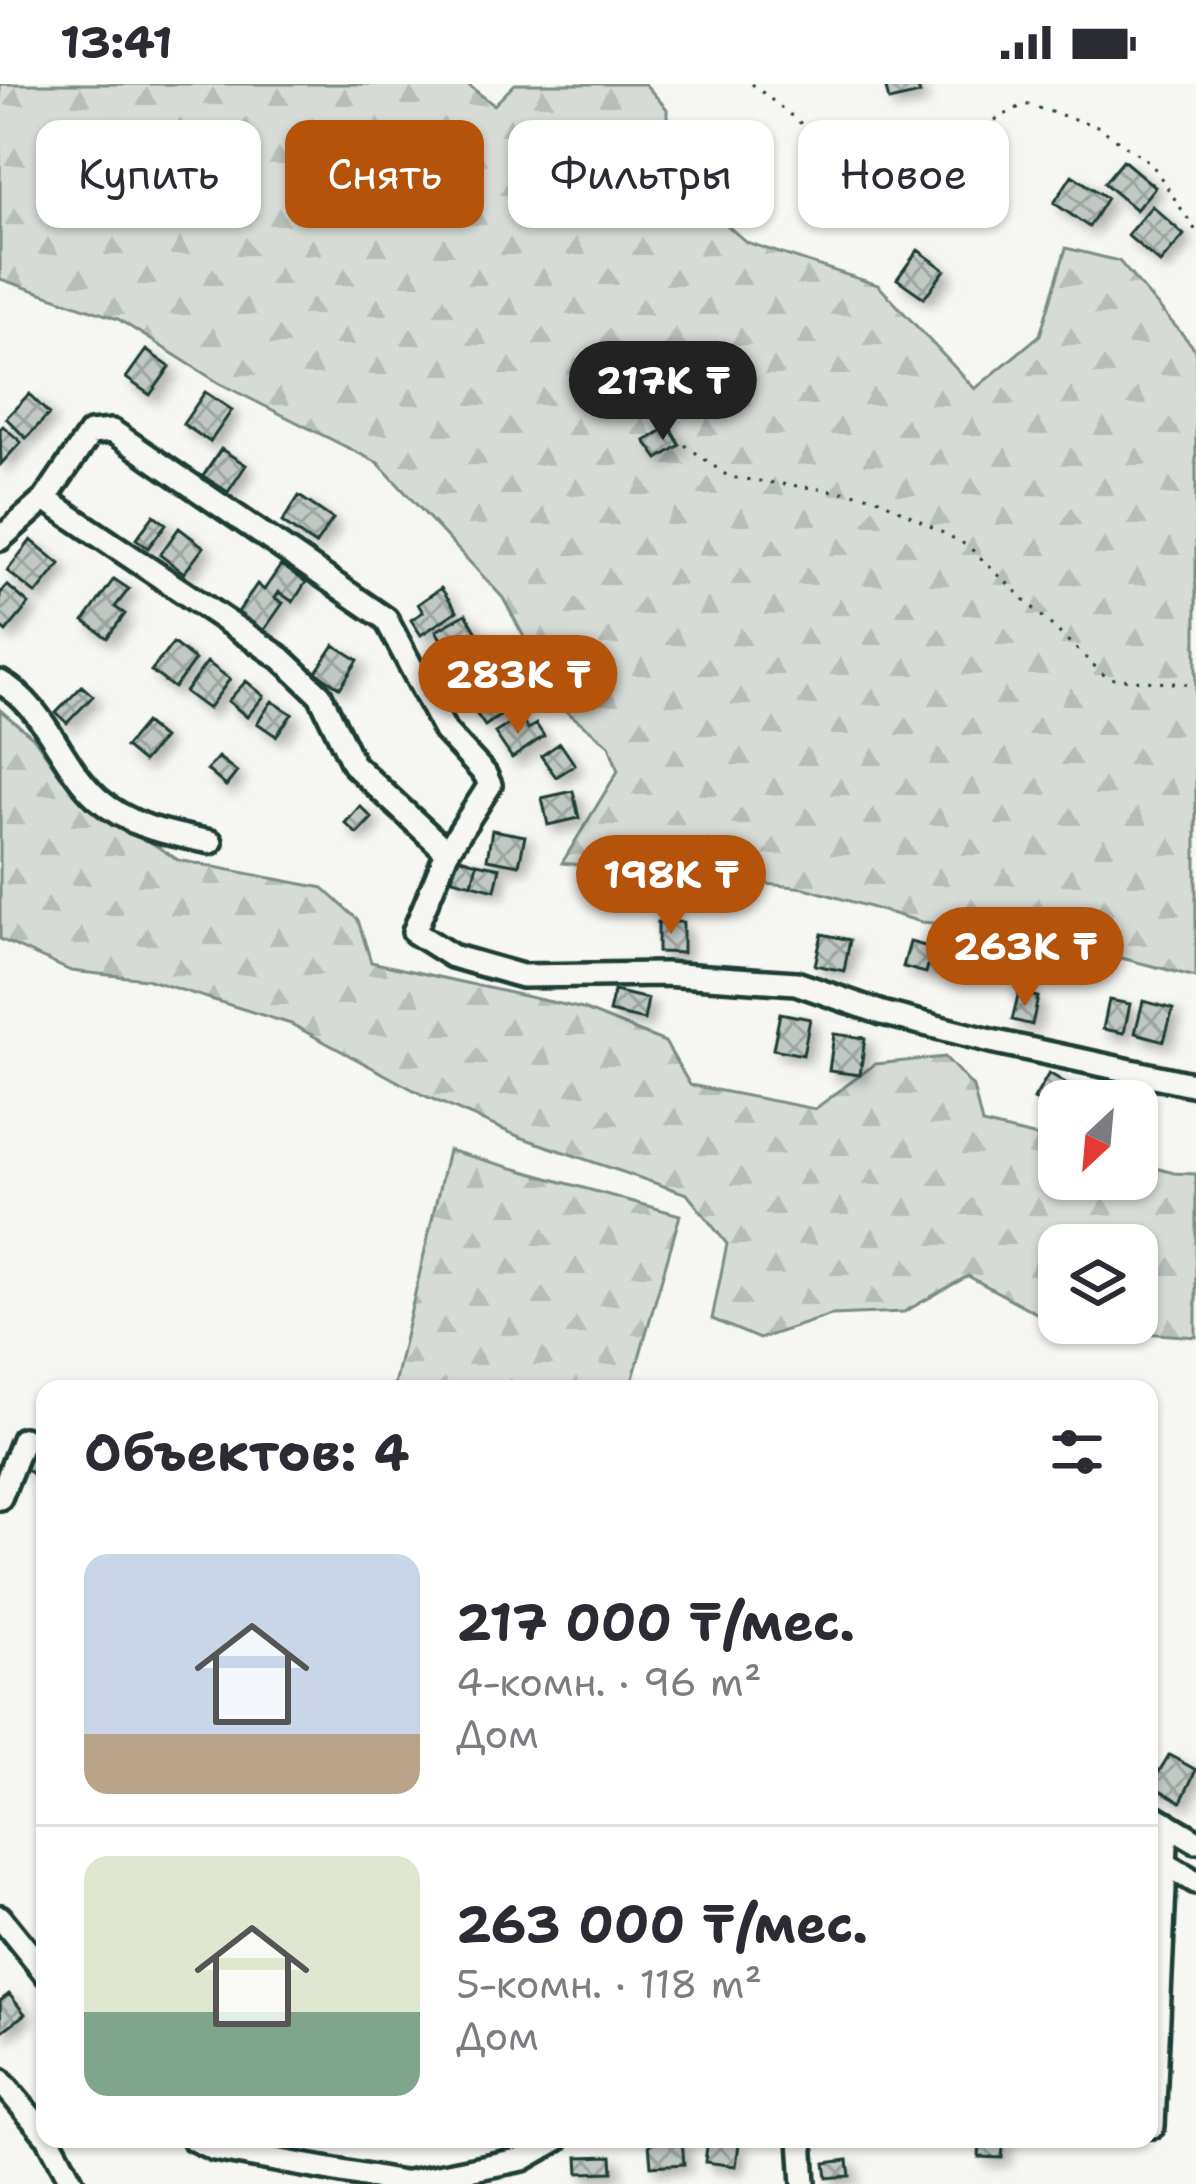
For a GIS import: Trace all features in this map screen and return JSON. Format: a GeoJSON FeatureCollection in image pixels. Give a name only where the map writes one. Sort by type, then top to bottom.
{"type":"FeatureCollection","features":[{"type":"Feature","properties":{"kind":"street"},"geometry":{"type":"LineString","coordinates":[[0,539],[46,499],[90,433],[112,431],[386,620],[445,731],[490,785],[446,852],[414,932],[452,956],[522,976],[664,974],[796,982],[882,1013],[1196,1085]]}},
{"type":"Feature","properties":{"kind":"street"},"geometry":{"type":"LineString","coordinates":[[46,499],[281,658],[320,695],[353,764],[446,852]]}},
{"type":"Feature","properties":{"kind":"street"},"geometry":{"type":"LineString","coordinates":[[0,682],[38,712],[97,798],[150,831],[211,842]]}},
{"type":"Feature","properties":{"kind":"street"},"geometry":{"type":"LineString","coordinates":[[0,1498],[23,1439]]}},
{"type":"Feature","properties":{"kind":"street"},"geometry":{"type":"LineString","coordinates":[[1158,1818],[1196,1841]]}},
{"type":"Feature","properties":{"kind":"street"},"geometry":{"type":"LineString","coordinates":[[1158,1859],[1196,1882]]}},
{"type":"Feature","properties":{"kind":"street"},"geometry":{"type":"LineString","coordinates":[[0,1917],[36,1961]]}},
{"type":"Feature","properties":{"kind":"street"},"geometry":{"type":"LineString","coordinates":[[0,2080],[36,2124]]}},
{"type":"Feature","properties":{"kind":"street"},"geometry":{"type":"LineString","coordinates":[[53,2148],[73,2184]]}},
{"type":"Feature","properties":{"kind":"street"},"geometry":{"type":"LineString","coordinates":[[212,2148],[408,2183],[523,2158],[541,2148]]}},
{"type":"Feature","properties":{"kind":"street"},"geometry":{"type":"LineString","coordinates":[[802,2148],[804,2184]]}},
{"type":"Feature","properties":{"kind":"path"},"geometry":{"type":"LineString","coordinates":[[752,84],[861,172],[904,139],[976,130],[1025,104],[1097,126],[1151,163],[1196,231]]}},
{"type":"Feature","properties":{"kind":"path"},"geometry":{"type":"LineString","coordinates":[[686,445],[729,477],[873,496],[968,545],[1106,678],[1196,685]]}},
{"type":"Feature","properties":{"kind":"green space"},"geometry":{"type":"Polygon","coordinates":[[[0,84],[467,84],[494,105],[515,84],[645,84],[667,109],[667,120],[508,120],[508,228],[730,228],[746,242],[878,285],[975,389],[1040,335],[1066,248],[1119,261],[1196,350],[1196,977],[1011,930],[921,922],[805,888],[562,863],[618,771],[609,745],[562,708],[503,598],[378,463],[219,383],[118,319],[0,279],[0,84]]]}},
{"type":"Feature","properties":{"kind":"green space"},"geometry":{"type":"Polygon","coordinates":[[[0,710],[34,738],[71,790],[178,860],[323,888],[358,920],[371,962],[583,1009],[665,1042],[690,1085],[815,1109],[875,1064],[945,1057],[973,1087],[982,1124],[1038,1137],[1038,1200],[1158,1200],[1158,1169],[1196,1174],[1196,1337],[1158,1334],[1158,1224],[1038,1224],[1038,1314],[968,1276],[904,1312],[831,1315],[759,1339],[712,1319],[727,1244],[687,1194],[520,1137],[423,1095],[291,1024],[146,979],[71,971],[0,939],[0,710]]]}},
{"type":"Feature","properties":{"kind":"green space"},"geometry":{"type":"Polygon","coordinates":[[[448,1150],[680,1215],[633,1380],[395,1380],[448,1150]]]}},
{"type":"Feature","properties":{"kind":"building"},"geometry":{"type":"Polygon","coordinates":[[[885,84],[917,84],[920,94],[889,101],[885,84]]]}},
{"type":"Feature","properties":{"kind":"building"},"geometry":{"type":"Polygon","coordinates":[[[1123,160],[1155,187],[1136,210],[1104,183],[1123,160]]]}},
{"type":"Feature","properties":{"kind":"building"},"geometry":{"type":"Polygon","coordinates":[[[1072,175],[1107,198],[1089,227],[1054,203],[1072,175]]]}},
{"type":"Feature","properties":{"kind":"building"},"geometry":{"type":"Polygon","coordinates":[[[1152,206],[1184,235],[1160,263],[1127,235],[1152,206]]]}},
{"type":"Feature","properties":{"kind":"building"},"geometry":{"type":"Polygon","coordinates":[[[918,250],[945,270],[924,298],[897,279],[918,250]]]}},
{"type":"Feature","properties":{"kind":"building"},"geometry":{"type":"Polygon","coordinates":[[[686,349],[735,384],[725,397],[677,363],[686,349]]]}},
{"type":"Feature","properties":{"kind":"building"},"geometry":{"type":"Polygon","coordinates":[[[146,350],[170,367],[150,395],[126,378],[146,350]]]}},
{"type":"Feature","properties":{"kind":"building"},"geometry":{"type":"Polygon","coordinates":[[[205,392],[232,410],[210,442],[183,424],[205,392]]]}},
{"type":"Feature","properties":{"kind":"building"},"geometry":{"type":"Polygon","coordinates":[[[29,394],[49,414],[26,438],[6,418],[29,394]]]}},
{"type":"Feature","properties":{"kind":"building"},"geometry":{"type":"Polygon","coordinates":[[[3,426],[21,442],[1,464],[0,429],[3,426]]]}},
{"type":"Feature","properties":{"kind":"building"},"geometry":{"type":"Polygon","coordinates":[[[669,426],[680,445],[658,459],[645,441],[669,426]]]}},
{"type":"Feature","properties":{"kind":"building"},"geometry":{"type":"Polygon","coordinates":[[[221,449],[246,465],[228,492],[203,476],[221,449]]]}},
{"type":"Feature","properties":{"kind":"building"},"geometry":{"type":"Polygon","coordinates":[[[299,496],[333,519],[315,545],[282,522],[299,496]]]}},
{"type":"Feature","properties":{"kind":"building"},"geometry":{"type":"Polygon","coordinates":[[[154,515],[166,524],[148,548],[136,539],[154,515]]]}},
{"type":"Feature","properties":{"kind":"building"},"geometry":{"type":"Polygon","coordinates":[[[179,528],[204,547],[184,573],[160,555],[179,528]]]}},
{"type":"Feature","properties":{"kind":"building"},"geometry":{"type":"Polygon","coordinates":[[[31,540],[60,564],[36,594],[7,571],[31,540]]]}},
{"type":"Feature","properties":{"kind":"building"},"geometry":{"type":"Polygon","coordinates":[[[281,565],[306,582],[293,602],[279,592],[275,598],[283,603],[262,633],[236,615],[257,584],[264,590],[281,565]]]}},
{"type":"Feature","properties":{"kind":"building"},"geometry":{"type":"Polygon","coordinates":[[[114,579],[129,589],[115,607],[125,614],[107,638],[84,621],[114,579]]]}},
{"type":"Feature","properties":{"kind":"building"},"geometry":{"type":"Polygon","coordinates":[[[7,585],[29,604],[6,632],[0,627],[0,594],[7,585]]]}},
{"type":"Feature","properties":{"kind":"building"},"geometry":{"type":"Polygon","coordinates":[[[441,588],[457,611],[421,635],[411,620],[423,612],[418,604],[441,588]]]}},
{"type":"Feature","properties":{"kind":"building"},"geometry":{"type":"Polygon","coordinates":[[[466,614],[483,643],[454,660],[436,631],[466,614]]]}},
{"type":"Feature","properties":{"kind":"building"},"geometry":{"type":"Polygon","coordinates":[[[173,643],[195,660],[174,688],[151,671],[173,643]]]}},
{"type":"Feature","properties":{"kind":"building"},"geometry":{"type":"Polygon","coordinates":[[[334,645],[358,660],[340,688],[316,672],[334,645]]]}},
{"type":"Feature","properties":{"kind":"building"},"geometry":{"type":"Polygon","coordinates":[[[207,662],[230,679],[208,709],[185,692],[207,662]]]}},
{"type":"Feature","properties":{"kind":"building"},"geometry":{"type":"Polygon","coordinates":[[[246,681],[264,696],[247,717],[228,701],[246,681]]]}},
{"type":"Feature","properties":{"kind":"building"},"geometry":{"type":"Polygon","coordinates":[[[496,683],[512,707],[485,726],[473,709],[478,706],[473,699],[496,683]]]}},
{"type":"Feature","properties":{"kind":"building"},"geometry":{"type":"Polygon","coordinates":[[[82,686],[93,696],[67,723],[56,713],[82,686]]]}},
{"type":"Feature","properties":{"kind":"building"},"geometry":{"type":"Polygon","coordinates":[[[272,701],[292,714],[276,736],[257,723],[272,701]]]}},
{"type":"Feature","properties":{"kind":"building"},"geometry":{"type":"Polygon","coordinates":[[[520,717],[528,729],[536,724],[544,736],[512,758],[495,733],[520,717]]]}},
{"type":"Feature","properties":{"kind":"building"},"geometry":{"type":"Polygon","coordinates":[[[145,723],[163,738],[143,762],[125,747],[145,723]]]}},
{"type":"Feature","properties":{"kind":"building"},"geometry":{"type":"Polygon","coordinates":[[[560,743],[575,765],[556,777],[541,756],[560,743]]]}},
{"type":"Feature","properties":{"kind":"building"},"geometry":{"type":"Polygon","coordinates":[[[218,757],[237,772],[226,786],[207,770],[218,757]]]}},
{"type":"Feature","properties":{"kind":"building"},"geometry":{"type":"Polygon","coordinates":[[[573,791],[579,818],[548,825],[542,798],[573,791]]]}},
{"type":"Feature","properties":{"kind":"building"},"geometry":{"type":"Polygon","coordinates":[[[360,806],[372,818],[357,834],[345,823],[360,806]]]}},
{"type":"Feature","properties":{"kind":"building"},"geometry":{"type":"Polygon","coordinates":[[[492,830],[525,836],[519,865],[487,859],[492,830]]]}},
{"type":"Feature","properties":{"kind":"building"},"geometry":{"type":"Polygon","coordinates":[[[457,857],[477,863],[472,884],[452,879],[457,857]]]}},
{"type":"Feature","properties":{"kind":"building"},"geometry":{"type":"Polygon","coordinates":[[[477,863],[500,868],[495,890],[472,884],[477,863]]]}},
{"type":"Feature","properties":{"kind":"building"},"geometry":{"type":"Polygon","coordinates":[[[658,922],[683,922],[683,953],[658,952],[658,922]]]}},
{"type":"Feature","properties":{"kind":"building"},"geometry":{"type":"Polygon","coordinates":[[[822,934],[850,940],[844,971],[815,965],[822,934]]]}},
{"type":"Feature","properties":{"kind":"building"},"geometry":{"type":"Polygon","coordinates":[[[910,942],[933,948],[926,973],[903,967],[910,942]]]}},
{"type":"Feature","properties":{"kind":"building"},"geometry":{"type":"Polygon","coordinates":[[[614,991],[648,999],[644,1020],[609,1012],[614,991]]]}},
{"type":"Feature","properties":{"kind":"building"},"geometry":{"type":"Polygon","coordinates":[[[1019,992],[1038,997],[1032,1025],[1012,1020],[1019,992]]]}},
{"type":"Feature","properties":{"kind":"building"},"geometry":{"type":"Polygon","coordinates":[[[1109,1000],[1130,1004],[1124,1033],[1103,1029],[1109,1000]]]}},
{"type":"Feature","properties":{"kind":"building"},"geometry":{"type":"Polygon","coordinates":[[[1143,1001],[1173,1009],[1164,1041],[1135,1033],[1143,1001]]]}},
{"type":"Feature","properties":{"kind":"building"},"geometry":{"type":"Polygon","coordinates":[[[780,1013],[810,1019],[803,1055],[773,1049],[780,1013]]]}},
{"type":"Feature","properties":{"kind":"building"},"geometry":{"type":"Polygon","coordinates":[[[834,1034],[865,1038],[860,1075],[829,1071],[834,1034]]]}},
{"type":"Feature","properties":{"kind":"building"},"geometry":{"type":"Polygon","coordinates":[[[36,1449],[36,1476],[24,1469],[36,1449]]]}},
{"type":"Feature","properties":{"kind":"building"},"geometry":{"type":"Polygon","coordinates":[[[1169,1755],[1196,1770],[1181,1802],[1158,1789],[1158,1773],[1169,1755]]]}},
{"type":"Feature","properties":{"kind":"building"},"geometry":{"type":"Polygon","coordinates":[[[9,1994],[25,2014],[1,2032],[0,2001],[9,1994]]]}},
{"type":"Feature","properties":{"kind":"building"},"geometry":{"type":"Polygon","coordinates":[[[649,2148],[683,2148],[684,2164],[651,2166],[649,2148]]]}},
{"type":"Feature","properties":{"kind":"building"},"geometry":{"type":"Polygon","coordinates":[[[707,2148],[738,2148],[736,2166],[705,2162],[707,2148]]]}},
{"type":"Feature","properties":{"kind":"building"},"geometry":{"type":"Polygon","coordinates":[[[980,2148],[1003,2148],[1002,2158],[979,2157],[980,2148]]]}},
{"type":"Feature","properties":{"kind":"building"},"geometry":{"type":"Polygon","coordinates":[[[612,2156],[613,2172],[579,2173],[578,2157],[612,2156]]]}},
{"type":"Feature","properties":{"kind":"building"},"geometry":{"type":"Polygon","coordinates":[[[848,2160],[850,2176],[827,2178],[825,2163],[848,2160]]]}}]}
